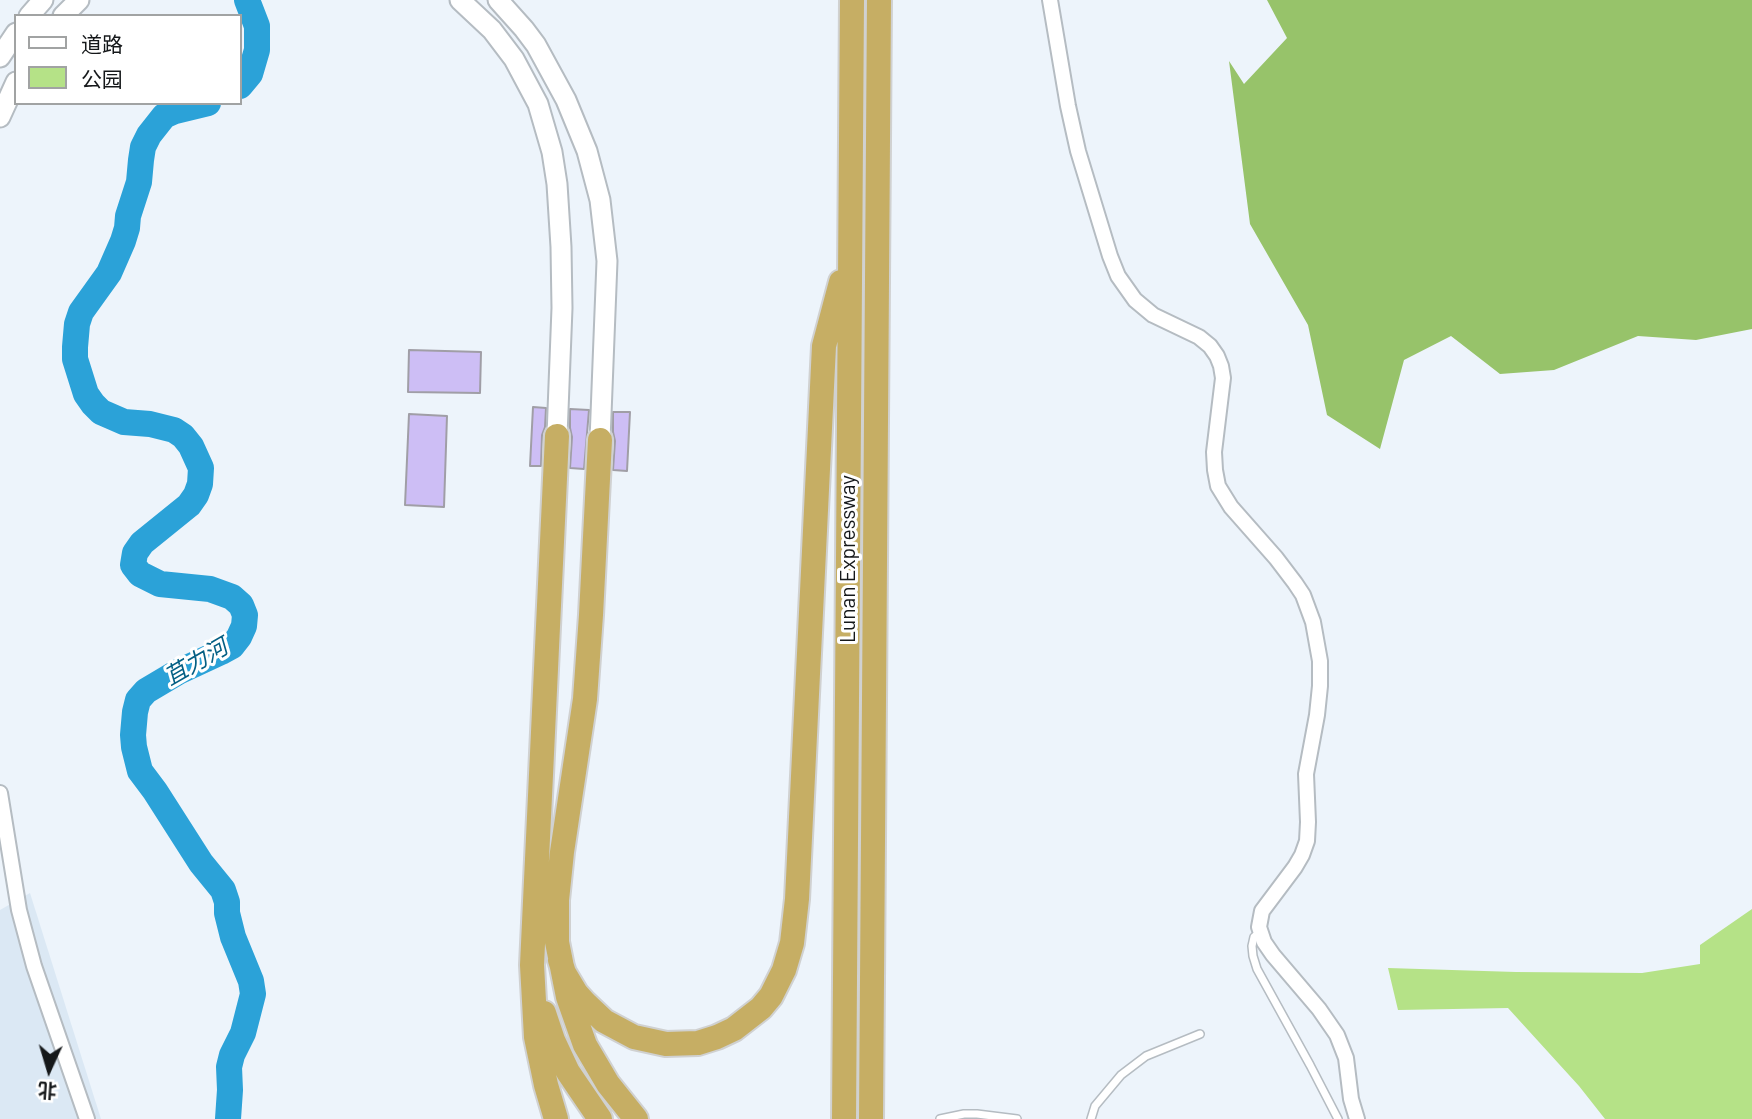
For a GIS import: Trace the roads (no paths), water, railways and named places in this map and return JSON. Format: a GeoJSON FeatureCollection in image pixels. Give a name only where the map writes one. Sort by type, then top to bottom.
{"type":"FeatureCollection","features":[{"type":"Feature","properties":{"kind":"highway","name":"Lunan Expressway"},"geometry":{"type":"LineString","coordinates":[[844,1119],[852,0]]}},
{"type":"Feature","properties":{"kind":"highway","name":"Lunan Expressway"},"geometry":{"type":"LineString","coordinates":[[871,1119],[879,0]]}},
{"type":"Feature","properties":{"kind":"highway"},"geometry":{"type":"LineString","coordinates":[[560,960],[564,974],[576,993],[604,1021],[634,1038],[666,1044],[698,1043],[734,1029],[761,1008],[771,996],[784,971],[792,943],[797,899],[824,346],[850,250]]}},
{"type":"Feature","properties":{"kind":"highway"},"geometry":{"type":"LineString","coordinates":[[556,436],[532,965],[536,1037],[545,1086],[556,1119]]}},
{"type":"Feature","properties":{"kind":"highway"},"geometry":{"type":"LineString","coordinates":[[600,440],[585,699],[562,852],[557,900],[557,942],[568,997],[585,1045],[608,1084],[636,1119]]}},
{"type":"Feature","properties":{"kind":"highway"},"geometry":{"type":"LineString","coordinates":[[532,965],[541,1005],[553,1040],[568,1072],[600,1119]]}},
{"type":"Feature","properties":{"kind":"main road"},"geometry":{"type":"LineString","coordinates":[[31,14],[43,0]]}},
{"type":"Feature","properties":{"kind":"main road"},"geometry":{"type":"LineString","coordinates":[[65,14],[79,0]]}},
{"type":"Feature","properties":{"kind":"main road"},"geometry":{"type":"LineString","coordinates":[[460,0],[492,30],[514,59],[531,89],[552,152],[557,184],[562,308],[556,436]]}},
{"type":"Feature","properties":{"kind":"main road"},"geometry":{"type":"LineString","coordinates":[[498,0],[536,45],[552,73],[587,151],[600,200],[607,261],[600,440]]}},
{"type":"Feature","properties":{"kind":"main road"},"geometry":{"type":"LineString","coordinates":[[0,57],[14,36]]}},
{"type":"Feature","properties":{"kind":"main road"},"geometry":{"type":"LineString","coordinates":[[0,117],[14,85]]}},
{"type":"Feature","properties":{"kind":"street"},"geometry":{"type":"LineString","coordinates":[[1050,0],[1078,152],[1118,276],[1135,300],[1153,314],[1199,337],[1217,356],[1222,366],[1223,378],[1214,452],[1218,486],[1231,507],[1295,583],[1314,622],[1320,661],[1320,686],[1306,774],[1307,841],[1296,867],[1262,911],[1259,922],[1260,932],[1273,956],[1319,1009],[1336,1035],[1346,1058],[1351,1099],[1357,1119]]}},
{"type":"Feature","properties":{"kind":"street"},"geometry":{"type":"LineString","coordinates":[[0,793],[19,910],[34,966],[87,1119]]}},
{"type":"Feature","properties":{"kind":"lane"},"geometry":{"type":"LineString","coordinates":[[1260,932],[1254,937],[1252,946],[1252,956],[1257,969],[1338,1119]]}},
{"type":"Feature","properties":{"kind":"lane"},"geometry":{"type":"LineString","coordinates":[[1091,1119],[1095,1107],[1121,1075],[1146,1056],[1200,1034]]}},
{"type":"Feature","properties":{"kind":"lane"},"geometry":{"type":"LineString","coordinates":[[940,1119],[977,1114],[1017,1119]]}},
{"type":"Feature","properties":{"kind":"waterway","name":"苴力河"},"geometry":{"type":"LineString","coordinates":[[242,84],[250,74],[257,50],[257,26],[247,0]]}},
{"type":"Feature","properties":{"kind":"waterway","name":"苴力河"},"geometry":{"type":"LineString","coordinates":[[200,105],[164,116],[143,147],[139,182],[123,241],[109,273],[81,312],[77,324],[75,359],[86,394],[101,412],[124,422],[150,424],[174,430],[191,446],[201,468],[200,484],[189,505],[142,543],[135,553],[133,565],[140,574],[160,584],[210,589],[232,597],[241,605],[245,615],[244,626],[232,646],[146,691],[138,700],[133,735],[140,771],[201,863],[223,890],[233,937],[251,981],[253,994],[243,1033],[229,1067],[228,1119]]}}]}
